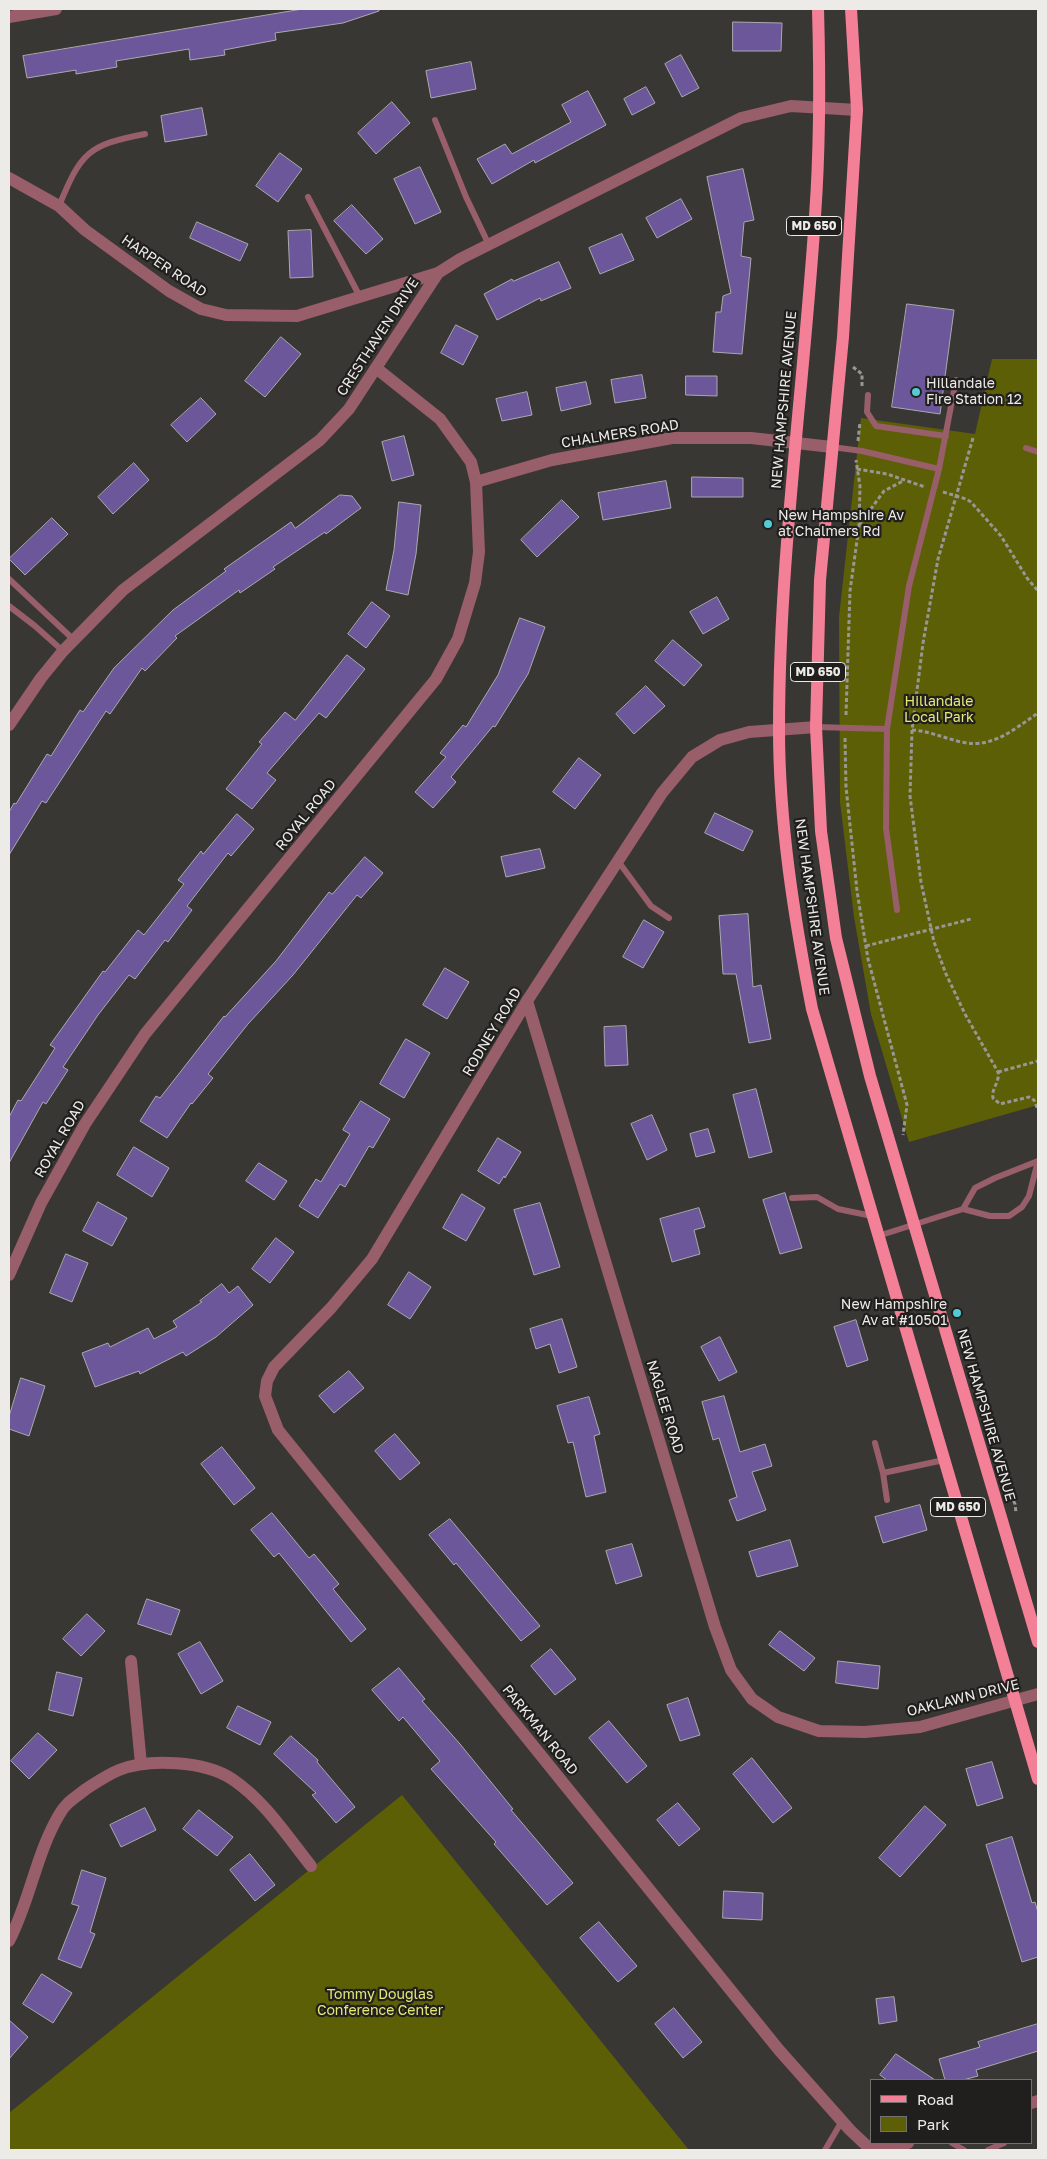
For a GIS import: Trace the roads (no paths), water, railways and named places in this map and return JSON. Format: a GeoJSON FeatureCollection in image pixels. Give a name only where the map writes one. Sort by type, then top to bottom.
{"type":"FeatureCollection","features":[{"type":"Feature","properties":{"kind":"main road","name":"NEW HAMPSHIRE AVENUE"},"geometry":{"type":"LineString","coordinates":[[818,9],[820,107],[816,213],[781,629],[779,729],[781,794],[800,948],[812,1009],[1038,1778]]}},
{"type":"Feature","properties":{"kind":"main road","name":"NEW HAMPSHIRE AVENUE"},"geometry":{"type":"LineString","coordinates":[[851,9],[857,110],[843,337],[820,580],[816,727],[821,831],[836,938],[870,1076],[1038,1642]]}},
{"type":"Feature","properties":{"kind":"street"},"geometry":{"type":"LineString","coordinates":[[9,17],[56,9]]}},
{"type":"Feature","properties":{"kind":"street","name":"CRESTHAVEN DRIVE"},"geometry":{"type":"LineString","coordinates":[[9,725],[41,678],[63,651],[123,590],[320,440],[349,409],[438,273],[488,245],[741,118],[791,106],[857,110]]}},
{"type":"Feature","properties":{"kind":"street","name":"HARPER ROAD"},"geometry":{"type":"LineString","coordinates":[[9,178],[59,206],[85,230],[154,280],[201,309],[226,315],[297,316],[438,273]]}},
{"type":"Feature","properties":{"kind":"street","name":"ROYAL ROAD"},"geometry":{"type":"LineString","coordinates":[[9,1275],[15,1248],[85,1124],[145,1034],[436,679],[458,639],[475,583],[479,552],[476,482],[471,462],[440,419],[376,368]]}},
{"type":"Feature","properties":{"kind":"street","name":"CHALMERS ROAD"},"geometry":{"type":"LineString","coordinates":[[476,482],[552,460],[672,438],[751,438],[832,447]]}},
{"type":"Feature","properties":{"kind":"street","name":"RODNEY ROAD"},"geometry":{"type":"LineString","coordinates":[[278,1430],[265,1396],[267,1381],[274,1367],[331,1308],[372,1259],[527,1001],[662,793],[692,757],[720,740],[749,732],[816,727]]}},
{"type":"Feature","properties":{"kind":"street","name":"NAGLEE ROAD"},"geometry":{"type":"LineString","coordinates":[[527,1001],[715,1627],[732,1670],[752,1699],[778,1717],[820,1731],[866,1732]]}},
{"type":"Feature","properties":{"kind":"street","name":"PARKMAN ROAD"},"geometry":{"type":"LineString","coordinates":[[278,1430],[779,2050],[842,2121],[873,2149]]}},
{"type":"Feature","properties":{"kind":"street"},"geometry":{"type":"LineString","coordinates":[[130,1661],[141,1764]]}},
{"type":"Feature","properties":{"kind":"street","name":"OAKLAWN DRIVE"},"geometry":{"type":"LineString","coordinates":[[866,1732],[920,1727],[1038,1694]]}},
{"type":"Feature","properties":{"kind":"street"},"geometry":{"type":"LineString","coordinates":[[9,1941],[18,1924],[46,1840],[60,1813],[69,1801],[104,1776],[141,1764],[157,1762],[204,1767],[231,1778],[255,1797],[311,1866]]}},
{"type":"Feature","properties":{"kind":"street"},"geometry":{"type":"LineString","coordinates":[[873,2149],[904,2144]]}},
{"type":"Feature","properties":{"kind":"lane"},"geometry":{"type":"LineString","coordinates":[[435,120],[466,197],[488,245]]}},
{"type":"Feature","properties":{"kind":"lane"},"geometry":{"type":"LineString","coordinates":[[59,206],[72,175],[83,158],[97,148],[118,139],[145,134]]}},
{"type":"Feature","properties":{"kind":"lane"},"geometry":{"type":"LineString","coordinates":[[308,198],[360,297]]}},
{"type":"Feature","properties":{"kind":"lane"},"geometry":{"type":"LineString","coordinates":[[897,910],[886,828],[887,730],[909,586],[939,469],[956,380]]}},
{"type":"Feature","properties":{"kind":"lane"},"geometry":{"type":"LineString","coordinates":[[868,395],[867,412],[876,426],[946,436]]}},
{"type":"Feature","properties":{"kind":"lane"},"geometry":{"type":"LineString","coordinates":[[832,447],[857,450],[939,469]]}},
{"type":"Feature","properties":{"kind":"lane"},"geometry":{"type":"LineString","coordinates":[[1026,448],[1038,452]]}},
{"type":"Feature","properties":{"kind":"lane"},"geometry":{"type":"LineString","coordinates":[[9,579],[74,640]]}},
{"type":"Feature","properties":{"kind":"lane"},"geometry":{"type":"LineString","coordinates":[[9,606],[36,626],[63,651]]}},
{"type":"Feature","properties":{"kind":"lane"},"geometry":{"type":"LineString","coordinates":[[816,727],[887,730]]}},
{"type":"Feature","properties":{"kind":"lane"},"geometry":{"type":"LineString","coordinates":[[618,861],[651,906],[668,918]]}},
{"type":"Feature","properties":{"kind":"lane"},"geometry":{"type":"LineString","coordinates":[[963,1209],[975,1188],[1038,1161]]}},
{"type":"Feature","properties":{"kind":"lane"},"geometry":{"type":"LineString","coordinates":[[878,1236],[963,1209],[990,1216],[1009,1216],[1022,1207],[1029,1196],[1038,1161]]}},
{"type":"Feature","properties":{"kind":"lane"},"geometry":{"type":"LineString","coordinates":[[792,1198],[817,1198],[838,1209],[872,1216]]}},
{"type":"Feature","properties":{"kind":"lane"},"geometry":{"type":"LineString","coordinates":[[875,1443],[883,1473],[887,1500]]}},
{"type":"Feature","properties":{"kind":"lane"},"geometry":{"type":"LineString","coordinates":[[883,1473],[944,1460]]}},
{"type":"Feature","properties":{"kind":"lane"},"geometry":{"type":"LineString","coordinates":[[825,2150],[842,2121]]}},
{"type":"Feature","properties":{"kind":"lane"},"geometry":{"type":"LineString","coordinates":[[988,2150],[1002,2144]]}},
{"type":"Feature","properties":{"kind":"place","name":"Hillandale Fire Station 12"},"geometry":{"type":"Point","coordinates":[916,392]}},
{"type":"Feature","properties":{"kind":"place","name":"New Hampshire Av at Chalmers Rd"},"geometry":{"type":"Point","coordinates":[768,524]}},
{"type":"Feature","properties":{"kind":"place","name":"New Hampshire Av at #10501"},"geometry":{"type":"Point","coordinates":[957,1313]}},
{"type":"Feature","properties":{"kind":"park label","name":"Hillandale Local Park"},"geometry":{"type":"Point","coordinates":[939,710]}},
{"type":"Feature","properties":{"kind":"park label","name":"Tommy Douglas Conference Center"},"geometry":{"type":"Point","coordinates":[380,2004]}}]}
